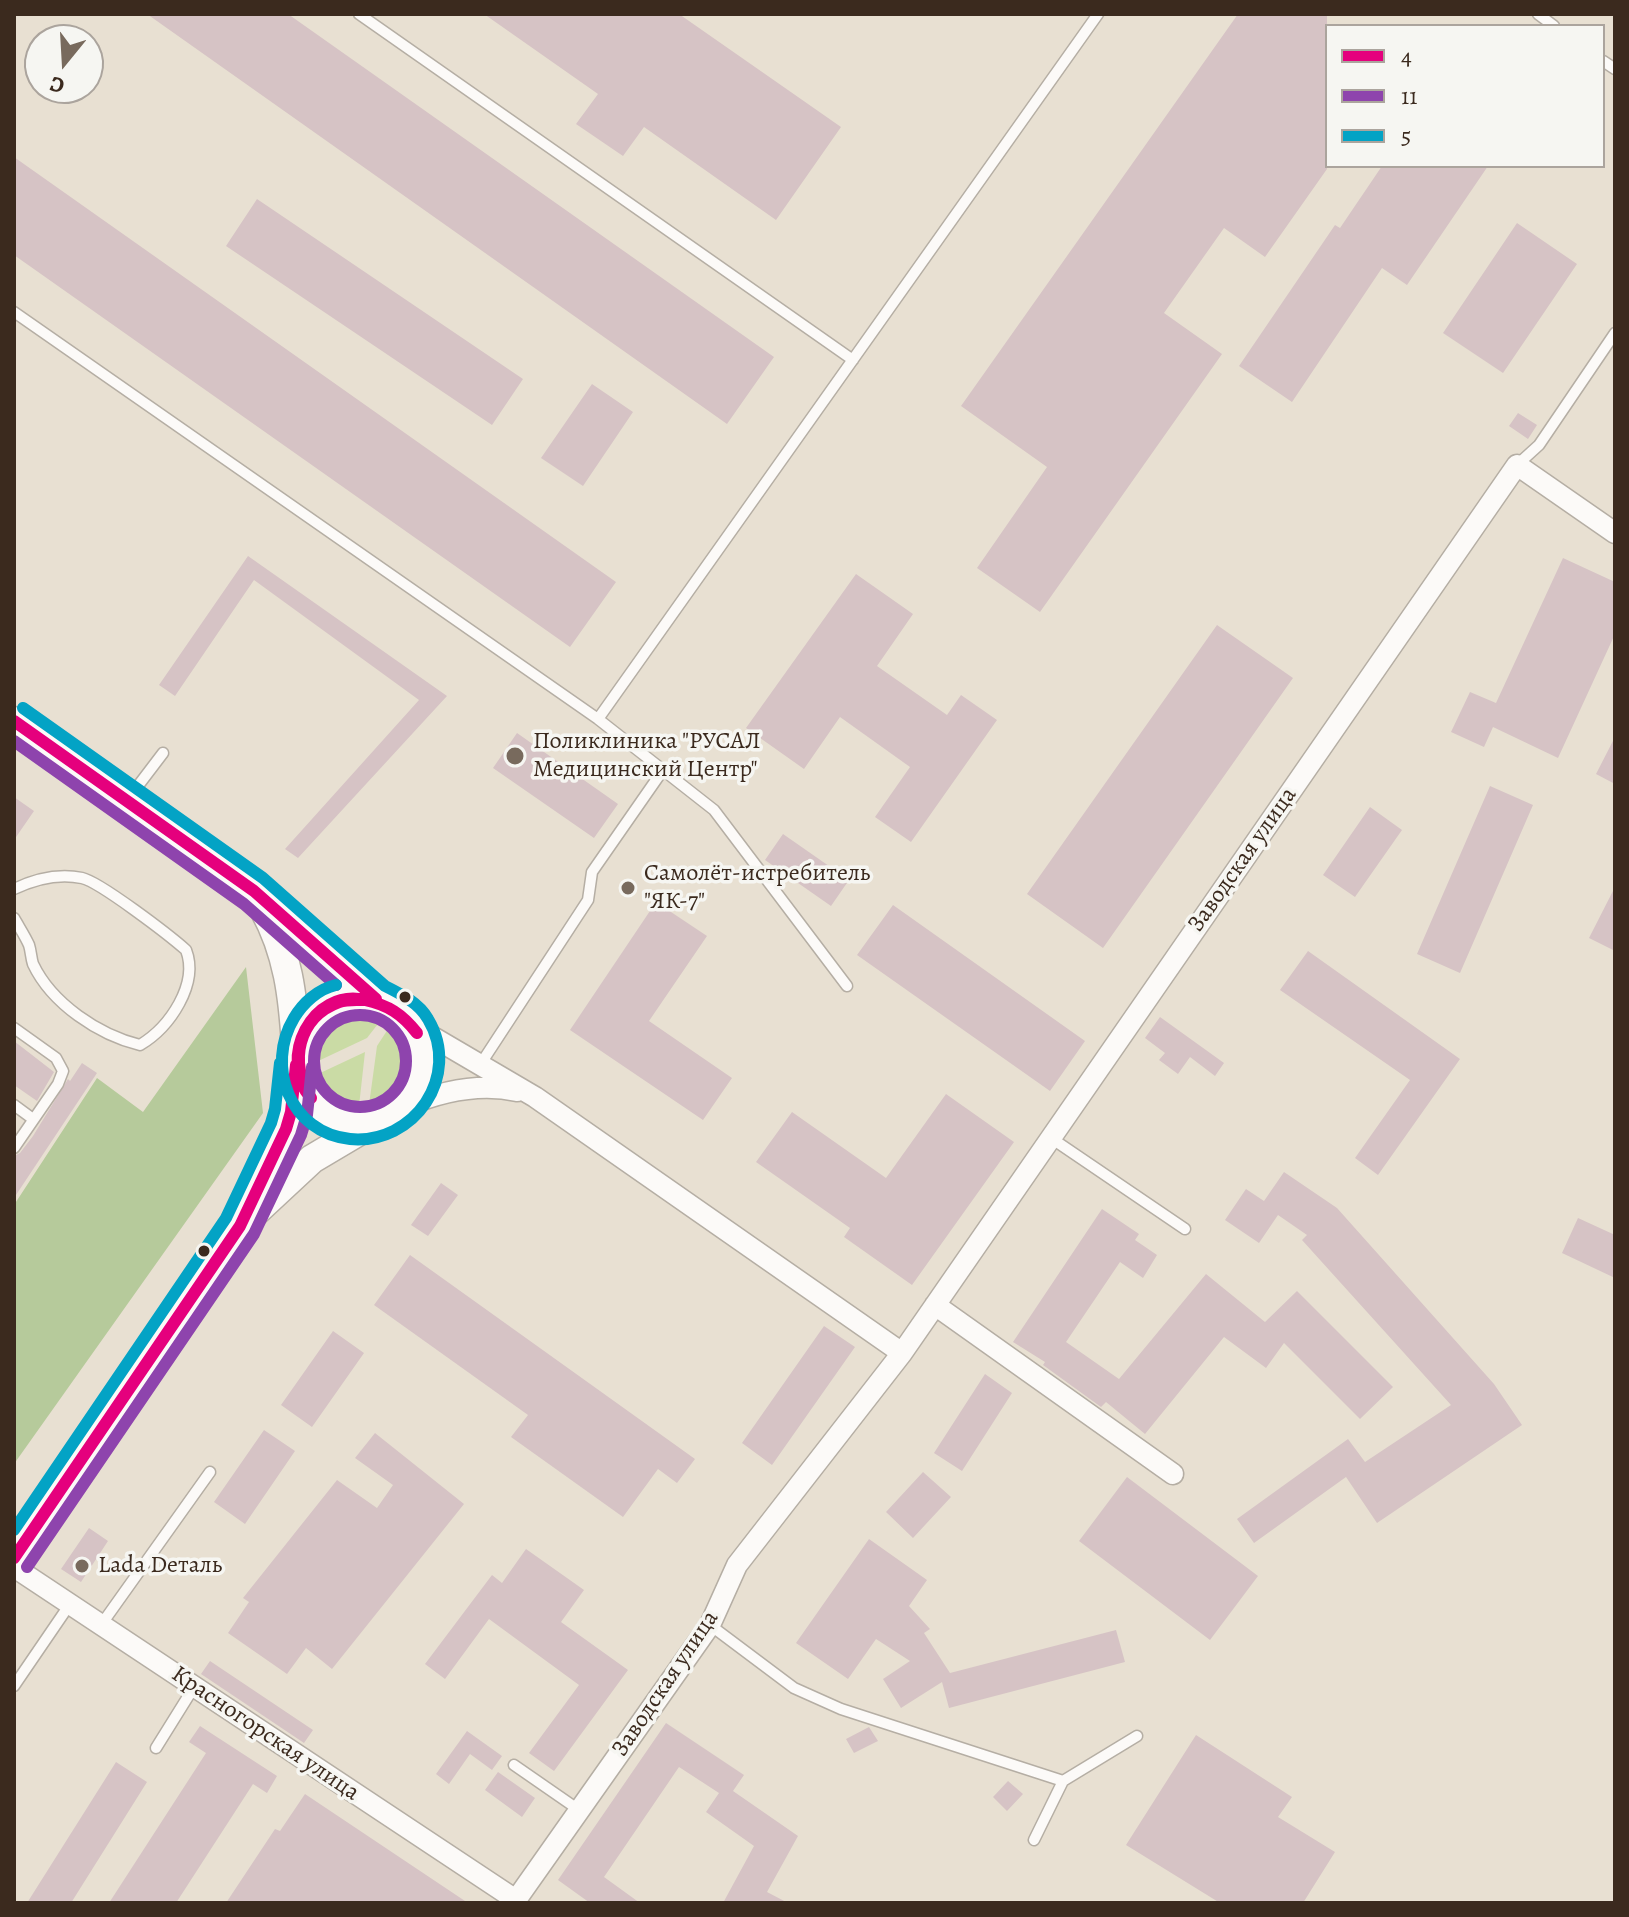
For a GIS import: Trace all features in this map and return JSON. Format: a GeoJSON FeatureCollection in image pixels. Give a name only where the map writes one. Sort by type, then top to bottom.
{"type":"FeatureCollection","features":[{"type":"Feature","properties":{"kind":"main road"},"geometry":{"type":"LineString","coordinates":[[14,721],[254,891],[376,999],[397,1010],[414,1026],[424,1061],[421,1079],[413,1096],[388,1117],[373,1122],[312,1159],[240,1226]]}},
{"type":"Feature","properties":{"kind":"main road"},"geometry":{"type":"LineString","coordinates":[[14,1558],[240,1226],[286,1129],[291,1112],[296,1059],[294,1012],[280,940],[254,891]]}},
{"type":"Feature","properties":{"kind":"main road"},"geometry":{"type":"LineString","coordinates":[[373,1122],[342,1121],[327,1115],[305,1093],[296,1059],[305,1028],[328,1005],[352,998],[376,999]]}},
{"type":"Feature","properties":{"kind":"street"},"geometry":{"type":"LineString","coordinates":[[1517,465],[1615,533]]}},
{"type":"Feature","properties":{"kind":"street","name":"Заводская улица"},"geometry":{"type":"LineString","coordinates":[[517,1902],[710,1625],[737,1565],[902,1353],[1517,465]]}},
{"type":"Feature","properties":{"kind":"street"},"geometry":{"type":"LineString","coordinates":[[414,1026],[533,1095],[902,1353]]}},
{"type":"Feature","properties":{"kind":"street"},"geometry":{"type":"LineString","coordinates":[[402,1108],[428,1096],[468,1090],[493,1088],[533,1095]]}},
{"type":"Feature","properties":{"kind":"street"},"geometry":{"type":"LineString","coordinates":[[935,1305],[1173,1474]]}},
{"type":"Feature","properties":{"kind":"street","name":"Красногорская улица"},"geometry":{"type":"LineString","coordinates":[[14,1567],[517,1902]]}},
{"type":"Feature","properties":{"kind":"lane"},"geometry":{"type":"LineString","coordinates":[[359,14],[853,360]]}},
{"type":"Feature","properties":{"kind":"lane"},"geometry":{"type":"LineString","coordinates":[[598,719],[1098,14]]}},
{"type":"Feature","properties":{"kind":"lane"},"geometry":{"type":"LineString","coordinates":[[14,312],[598,719],[714,810],[847,986]]}},
{"type":"Feature","properties":{"kind":"lane"},"geometry":{"type":"LineString","coordinates":[[1517,465],[1539,445],[1615,333]]}},
{"type":"Feature","properties":{"kind":"lane"},"geometry":{"type":"LineString","coordinates":[[127,801],[163,753]]}},
{"type":"Feature","properties":{"kind":"lane"},"geometry":{"type":"LineString","coordinates":[[480,1065],[588,900],[592,872],[663,770]]}},
{"type":"Feature","properties":{"kind":"lane"},"geometry":{"type":"LineString","coordinates":[[14,889],[56,876],[85,878],[186,950],[192,965],[185,990],[173,1013],[154,1036],[140,1045],[114,1038],[76,1015],[48,985],[33,963],[28,944],[14,918]]}},
{"type":"Feature","properties":{"kind":"lane"},"geometry":{"type":"LineString","coordinates":[[14,1028],[56,1058],[63,1071],[58,1084],[14,1148]]}},
{"type":"Feature","properties":{"kind":"lane"},"geometry":{"type":"LineString","coordinates":[[14,1105],[33,1119]]}},
{"type":"Feature","properties":{"kind":"lane"},"geometry":{"type":"LineString","coordinates":[[1051,1138],[1185,1229]]}},
{"type":"Feature","properties":{"kind":"lane"},"geometry":{"type":"LineString","coordinates":[[101,1625],[210,1472]]}},
{"type":"Feature","properties":{"kind":"lane"},"geometry":{"type":"LineString","coordinates":[[14,1686],[70,1604]]}},
{"type":"Feature","properties":{"kind":"lane"},"geometry":{"type":"LineString","coordinates":[[710,1625],[794,1688],[841,1709],[1063,1781]]}},
{"type":"Feature","properties":{"kind":"lane"},"geometry":{"type":"LineString","coordinates":[[156,1748],[194,1687]]}},
{"type":"Feature","properties":{"kind":"lane"},"geometry":{"type":"LineString","coordinates":[[1034,1840],[1063,1781],[1137,1736]]}},
{"type":"Feature","properties":{"kind":"lane"},"geometry":{"type":"LineString","coordinates":[[514,1765],[579,1810]]}},
{"type":"Feature","properties":{"kind":"green space"},"geometry":{"type":"Polygon","coordinates":[[[246,967],[263,1113],[14,1464],[14,1205],[97,1078],[143,1112],[246,967]]]}},
{"type":"Feature","properties":{"kind":"green space"},"geometry":{"type":"Polygon","coordinates":[[[354,1014],[370,1015],[381,1020],[367,1038],[314,1063],[316,1045],[324,1031],[354,1014]]]}},
{"type":"Feature","properties":{"kind":"green space"},"geometry":{"type":"Polygon","coordinates":[[[390,1026],[403,1048],[403,1072],[391,1092],[369,1105],[377,1046],[390,1026]]]}},
{"type":"Feature","properties":{"kind":"green space"},"geometry":{"type":"Polygon","coordinates":[[[365,1052],[359,1106],[339,1101],[328,1093],[316,1075],[365,1052]]]}},
{"type":"Feature","properties":{"kind":"building"},"geometry":{"type":"Polygon","coordinates":[[[147,14],[288,14],[774,357],[727,424],[147,14]]]}},
{"type":"Feature","properties":{"kind":"building"},"geometry":{"type":"Polygon","coordinates":[[[484,14],[679,14],[841,127],[776,220],[644,127],[623,156],[576,124],[598,94],[484,14]]]}},
{"type":"Feature","properties":{"kind":"building"},"geometry":{"type":"Polygon","coordinates":[[[1238,14],[1327,14],[1327,169],[1265,257],[1224,228],[1164,313],[1222,354],[1040,612],[977,568],[1047,467],[961,406],[1238,14]]]}},
{"type":"Feature","properties":{"kind":"building"},"geometry":{"type":"Polygon","coordinates":[[[14,157],[616,582],[570,647],[14,255],[14,157]]]}},
{"type":"Feature","properties":{"kind":"building"},"geometry":{"type":"Polygon","coordinates":[[[1381,168],[1487,168],[1407,285],[1382,268],[1292,402],[1239,366],[1335,225],[1340,228],[1381,168]]]}},
{"type":"Feature","properties":{"kind":"building"},"geometry":{"type":"Polygon","coordinates":[[[257,199],[523,379],[492,425],[226,246],[257,199]]]}},
{"type":"Feature","properties":{"kind":"building"},"geometry":{"type":"Polygon","coordinates":[[[1517,223],[1577,264],[1503,373],[1443,333],[1517,223]]]}},
{"type":"Feature","properties":{"kind":"building"},"geometry":{"type":"Polygon","coordinates":[[[592,384],[633,412],[583,486],[541,458],[592,384]]]}},
{"type":"Feature","properties":{"kind":"building"},"geometry":{"type":"Polygon","coordinates":[[[1518,413],[1537,425],[1528,439],[1509,426],[1518,413]]]}},
{"type":"Feature","properties":{"kind":"building"},"geometry":{"type":"Polygon","coordinates":[[[248,556],[447,696],[298,858],[285,849],[419,700],[254,580],[175,696],[159,685],[248,556]]]}},
{"type":"Feature","properties":{"kind":"building"},"geometry":{"type":"Polygon","coordinates":[[[1563,558],[1615,582],[1615,634],[1558,758],[1493,727],[1484,747],[1451,732],[1470,692],[1496,703],[1563,558]]]}},
{"type":"Feature","properties":{"kind":"building"},"geometry":{"type":"Polygon","coordinates":[[[856,574],[913,614],[877,666],[947,715],[961,695],[997,720],[911,842],[875,817],[910,767],[840,717],[804,769],[746,728],[856,574]]]}},
{"type":"Feature","properties":{"kind":"building"},"geometry":{"type":"Polygon","coordinates":[[[1217,625],[1293,678],[1103,948],[1027,894],[1217,625]]]}},
{"type":"Feature","properties":{"kind":"building"},"geometry":{"type":"Polygon","coordinates":[[[517,733],[618,804],[594,838],[493,768],[517,733]]]}},
{"type":"Feature","properties":{"kind":"building"},"geometry":{"type":"Polygon","coordinates":[[[1615,737],[1615,784],[1596,774],[1615,737]]]}},
{"type":"Feature","properties":{"kind":"building"},"geometry":{"type":"Polygon","coordinates":[[[1490,786],[1533,805],[1460,973],[1417,954],[1490,786]]]}},
{"type":"Feature","properties":{"kind":"building"},"geometry":{"type":"Polygon","coordinates":[[[14,797],[34,811],[14,840],[14,797]]]}},
{"type":"Feature","properties":{"kind":"building"},"geometry":{"type":"Polygon","coordinates":[[[1370,807],[1402,830],[1355,897],[1323,875],[1370,807]]]}},
{"type":"Feature","properties":{"kind":"building"},"geometry":{"type":"Polygon","coordinates":[[[783,834],[849,880],[831,906],[765,860],[783,834]]]}},
{"type":"Feature","properties":{"kind":"building"},"geometry":{"type":"Polygon","coordinates":[[[1615,887],[1615,951],[1589,938],[1615,887]]]}},
{"type":"Feature","properties":{"kind":"building"},"geometry":{"type":"Polygon","coordinates":[[[656,902],[707,936],[649,1021],[732,1078],[703,1120],[570,1030],[656,902]]]}},
{"type":"Feature","properties":{"kind":"building"},"geometry":{"type":"Polygon","coordinates":[[[893,905],[1085,1041],[1050,1091],[857,955],[893,905]]]}},
{"type":"Feature","properties":{"kind":"building"},"geometry":{"type":"Polygon","coordinates":[[[1308,951],[1460,1059],[1378,1175],[1355,1158],[1410,1080],[1280,990],[1308,951]]]}},
{"type":"Feature","properties":{"kind":"building"},"geometry":{"type":"Polygon","coordinates":[[[1160,1017],[1224,1063],[1215,1076],[1190,1057],[1178,1074],[1159,1060],[1165,1053],[1145,1038],[1160,1017]]]}},
{"type":"Feature","properties":{"kind":"building"},"geometry":{"type":"Polygon","coordinates":[[[14,1041],[54,1072],[37,1101],[14,1085],[14,1041]]]}},
{"type":"Feature","properties":{"kind":"building"},"geometry":{"type":"Polygon","coordinates":[[[82,1063],[97,1073],[14,1198],[14,1156],[33,1136],[68,1079],[70,1081],[82,1063]]]}},
{"type":"Feature","properties":{"kind":"building"},"geometry":{"type":"Polygon","coordinates":[[[946,1094],[1014,1142],[912,1285],[844,1237],[850,1228],[756,1162],[792,1112],[886,1178],[946,1094]]]}},
{"type":"Feature","properties":{"kind":"building"},"geometry":{"type":"Polygon","coordinates":[[[1284,1172],[1337,1208],[1494,1384],[1522,1425],[1377,1523],[1346,1477],[1254,1543],[1237,1519],[1348,1439],[1365,1462],[1451,1405],[1302,1240],[1307,1235],[1278,1215],[1259,1243],[1225,1220],[1246,1189],[1264,1201],[1284,1172]]]}},
{"type":"Feature","properties":{"kind":"building"},"geometry":{"type":"Polygon","coordinates":[[[441,1183],[458,1195],[428,1236],[411,1225],[441,1183]]]}},
{"type":"Feature","properties":{"kind":"building"},"geometry":{"type":"Polygon","coordinates":[[[1102,1209],[1139,1234],[1135,1240],[1157,1255],[1143,1278],[1120,1262],[1066,1342],[1119,1379],[1206,1274],[1265,1322],[1297,1291],[1393,1387],[1360,1419],[1284,1343],[1266,1368],[1224,1337],[1145,1434],[1106,1402],[1101,1407],[1043,1365],[1045,1362],[1013,1342],[1102,1209]]]}},
{"type":"Feature","properties":{"kind":"building"},"geometry":{"type":"Polygon","coordinates":[[[1578,1218],[1615,1235],[1615,1278],[1562,1253],[1578,1218]]]}},
{"type":"Feature","properties":{"kind":"building"},"geometry":{"type":"Polygon","coordinates":[[[410,1255],[695,1459],[677,1483],[658,1469],[623,1517],[511,1437],[528,1415],[374,1305],[410,1255]]]}},
{"type":"Feature","properties":{"kind":"building"},"geometry":{"type":"Polygon","coordinates":[[[824,1326],[855,1347],[772,1465],[742,1443],[824,1326]]]}},
{"type":"Feature","properties":{"kind":"building"},"geometry":{"type":"Polygon","coordinates":[[[333,1331],[364,1353],[312,1427],[281,1405],[333,1331]]]}},
{"type":"Feature","properties":{"kind":"building"},"geometry":{"type":"Polygon","coordinates":[[[985,1374],[1012,1393],[962,1471],[934,1453],[985,1374]]]}},
{"type":"Feature","properties":{"kind":"building"},"geometry":{"type":"Polygon","coordinates":[[[264,1430],[295,1451],[245,1524],[214,1502],[264,1430]]]}},
{"type":"Feature","properties":{"kind":"building"},"geometry":{"type":"Polygon","coordinates":[[[375,1433],[464,1504],[332,1669],[306,1648],[287,1674],[228,1633],[249,1602],[243,1598],[337,1480],[377,1508],[393,1485],[355,1458],[375,1433]]]}},
{"type":"Feature","properties":{"kind":"building"},"geometry":{"type":"Polygon","coordinates":[[[923,1472],[951,1497],[913,1538],[886,1512],[923,1472]]]}},
{"type":"Feature","properties":{"kind":"building"},"geometry":{"type":"Polygon","coordinates":[[[1127,1477],[1258,1576],[1210,1640],[1079,1541],[1127,1477]]]}},
{"type":"Feature","properties":{"kind":"building"},"geometry":{"type":"Polygon","coordinates":[[[89,1528],[108,1541],[81,1582],[61,1569],[89,1528]]]}},
{"type":"Feature","properties":{"kind":"building"},"geometry":{"type":"Polygon","coordinates":[[[869,1539],[927,1580],[909,1606],[930,1629],[924,1633],[950,1673],[1116,1630],[1125,1662],[949,1708],[942,1682],[901,1708],[883,1679],[910,1661],[876,1639],[848,1679],[796,1643],[869,1539]]]}},
{"type":"Feature","properties":{"kind":"building"},"geometry":{"type":"Polygon","coordinates":[[[526,1549],[584,1590],[561,1622],[628,1670],[554,1771],[529,1753],[579,1685],[489,1619],[445,1679],[425,1664],[492,1575],[502,1583],[526,1549]]]}},
{"type":"Feature","properties":{"kind":"building"},"geometry":{"type":"Polygon","coordinates":[[[210,1661],[313,1730],[304,1743],[201,1674],[210,1661]]]}},
{"type":"Feature","properties":{"kind":"building"},"geometry":{"type":"Polygon","coordinates":[[[666,1723],[744,1775],[733,1791],[798,1836],[767,1892],[788,1903],[723,1903],[754,1846],[706,1812],[719,1793],[679,1767],[604,1877],[640,1903],[590,1903],[558,1880],[666,1723]]]}},
{"type":"Feature","properties":{"kind":"building"},"geometry":{"type":"Polygon","coordinates":[[[200,1726],[277,1776],[267,1793],[253,1784],[176,1903],[109,1903],[206,1753],[189,1742],[200,1726]]]}},
{"type":"Feature","properties":{"kind":"building"},"geometry":{"type":"Polygon","coordinates":[[[869,1727],[878,1741],[854,1753],[846,1739],[869,1727]]]}},
{"type":"Feature","properties":{"kind":"building"},"geometry":{"type":"Polygon","coordinates":[[[467,1731],[502,1756],[492,1770],[470,1754],[449,1784],[436,1774],[467,1731]]]}},
{"type":"Feature","properties":{"kind":"building"},"geometry":{"type":"Polygon","coordinates":[[[1196,1735],[1292,1797],[1278,1817],[1335,1852],[1303,1903],[1220,1903],[1126,1845],[1196,1735]]]}},
{"type":"Feature","properties":{"kind":"building"},"geometry":{"type":"Polygon","coordinates":[[[116,1762],[147,1782],[71,1903],[27,1903],[116,1762]]]}},
{"type":"Feature","properties":{"kind":"building"},"geometry":{"type":"Polygon","coordinates":[[[498,1772],[535,1798],[522,1817],[485,1790],[498,1772]]]}},
{"type":"Feature","properties":{"kind":"building"},"geometry":{"type":"Polygon","coordinates":[[[1008,1781],[1023,1794],[1007,1811],[993,1797],[1008,1781]]]}},
{"type":"Feature","properties":{"kind":"building"},"geometry":{"type":"Polygon","coordinates":[[[305,1794],[468,1903],[226,1903],[275,1829],[280,1831],[305,1794]]]}},
{"type":"Feature","properties":{"kind":"transit line","name":"5"},"geometry":{"type":"LineString","coordinates":[[23,708],[263,878],[385,986],[420,1008],[437,1041],[439,1063],[435,1084],[426,1103],[412,1119],[394,1131],[373,1138],[350,1139],[329,1134],[312,1124],[298,1111],[283,1076],[282,1056],[294,1018],[312,997],[336,985]]}},
{"type":"Feature","properties":{"kind":"transit line","name":"4"},"geometry":{"type":"LineString","coordinates":[[14,721],[254,891],[376,999]]}},
{"type":"Feature","properties":{"kind":"transit line","name":"11"},"geometry":{"type":"LineString","coordinates":[[14,741],[244,904],[336,985]]}},
{"type":"Feature","properties":{"kind":"transit line","name":"4"},"geometry":{"type":"LineString","coordinates":[[311,1098],[301,1082],[298,1065],[299,1047],[305,1030],[316,1015],[329,1005],[346,999],[365,1000]]}},
{"type":"Feature","properties":{"kind":"transit line","name":"4"},"geometry":{"type":"LineString","coordinates":[[311,1098],[300,1070],[301,1042],[306,1030],[325,1009],[342,1001],[365,1000]]}},
{"type":"Feature","properties":{"kind":"transit line","name":"4"},"geometry":{"type":"LineString","coordinates":[[365,1000],[394,1011],[417,1033]]}},
{"type":"Feature","properties":{"kind":"transit line","name":"11"},"geometry":{"type":"LineString","coordinates":[[360,1015],[378,1019],[392,1029],[402,1043],[406,1061],[402,1079],[392,1093],[378,1103],[360,1107],[342,1103],[328,1093],[318,1079],[314,1061],[318,1043],[328,1029],[342,1019],[360,1015]]}},
{"type":"Feature","properties":{"kind":"transit line","name":"5"},"geometry":{"type":"LineString","coordinates":[[14,1530],[226,1218],[271,1123],[280,1063]]}},
{"type":"Feature","properties":{"kind":"transit line","name":"4"},"geometry":{"type":"LineString","coordinates":[[14,1558],[240,1226],[286,1129],[296,1065]]}},
{"type":"Feature","properties":{"kind":"transit line","name":"11"},"geometry":{"type":"LineString","coordinates":[[27,1567],[254,1234],[301,1135],[307,1115],[312,1067]]}},
{"type":"Feature","properties":{"kind":"place","name":"Поликлиника \"РУСАЛ Медицинский Центр\""},"geometry":{"type":"Point","coordinates":[515,756]}},
{"type":"Feature","properties":{"kind":"place","name":"Самолёт-истребитель \"ЯК-7\""},"geometry":{"type":"Point","coordinates":[628,888]}},
{"type":"Feature","properties":{"kind":"place","name":"Lada Dеталь"},"geometry":{"type":"Point","coordinates":[82,1566]}}]}
